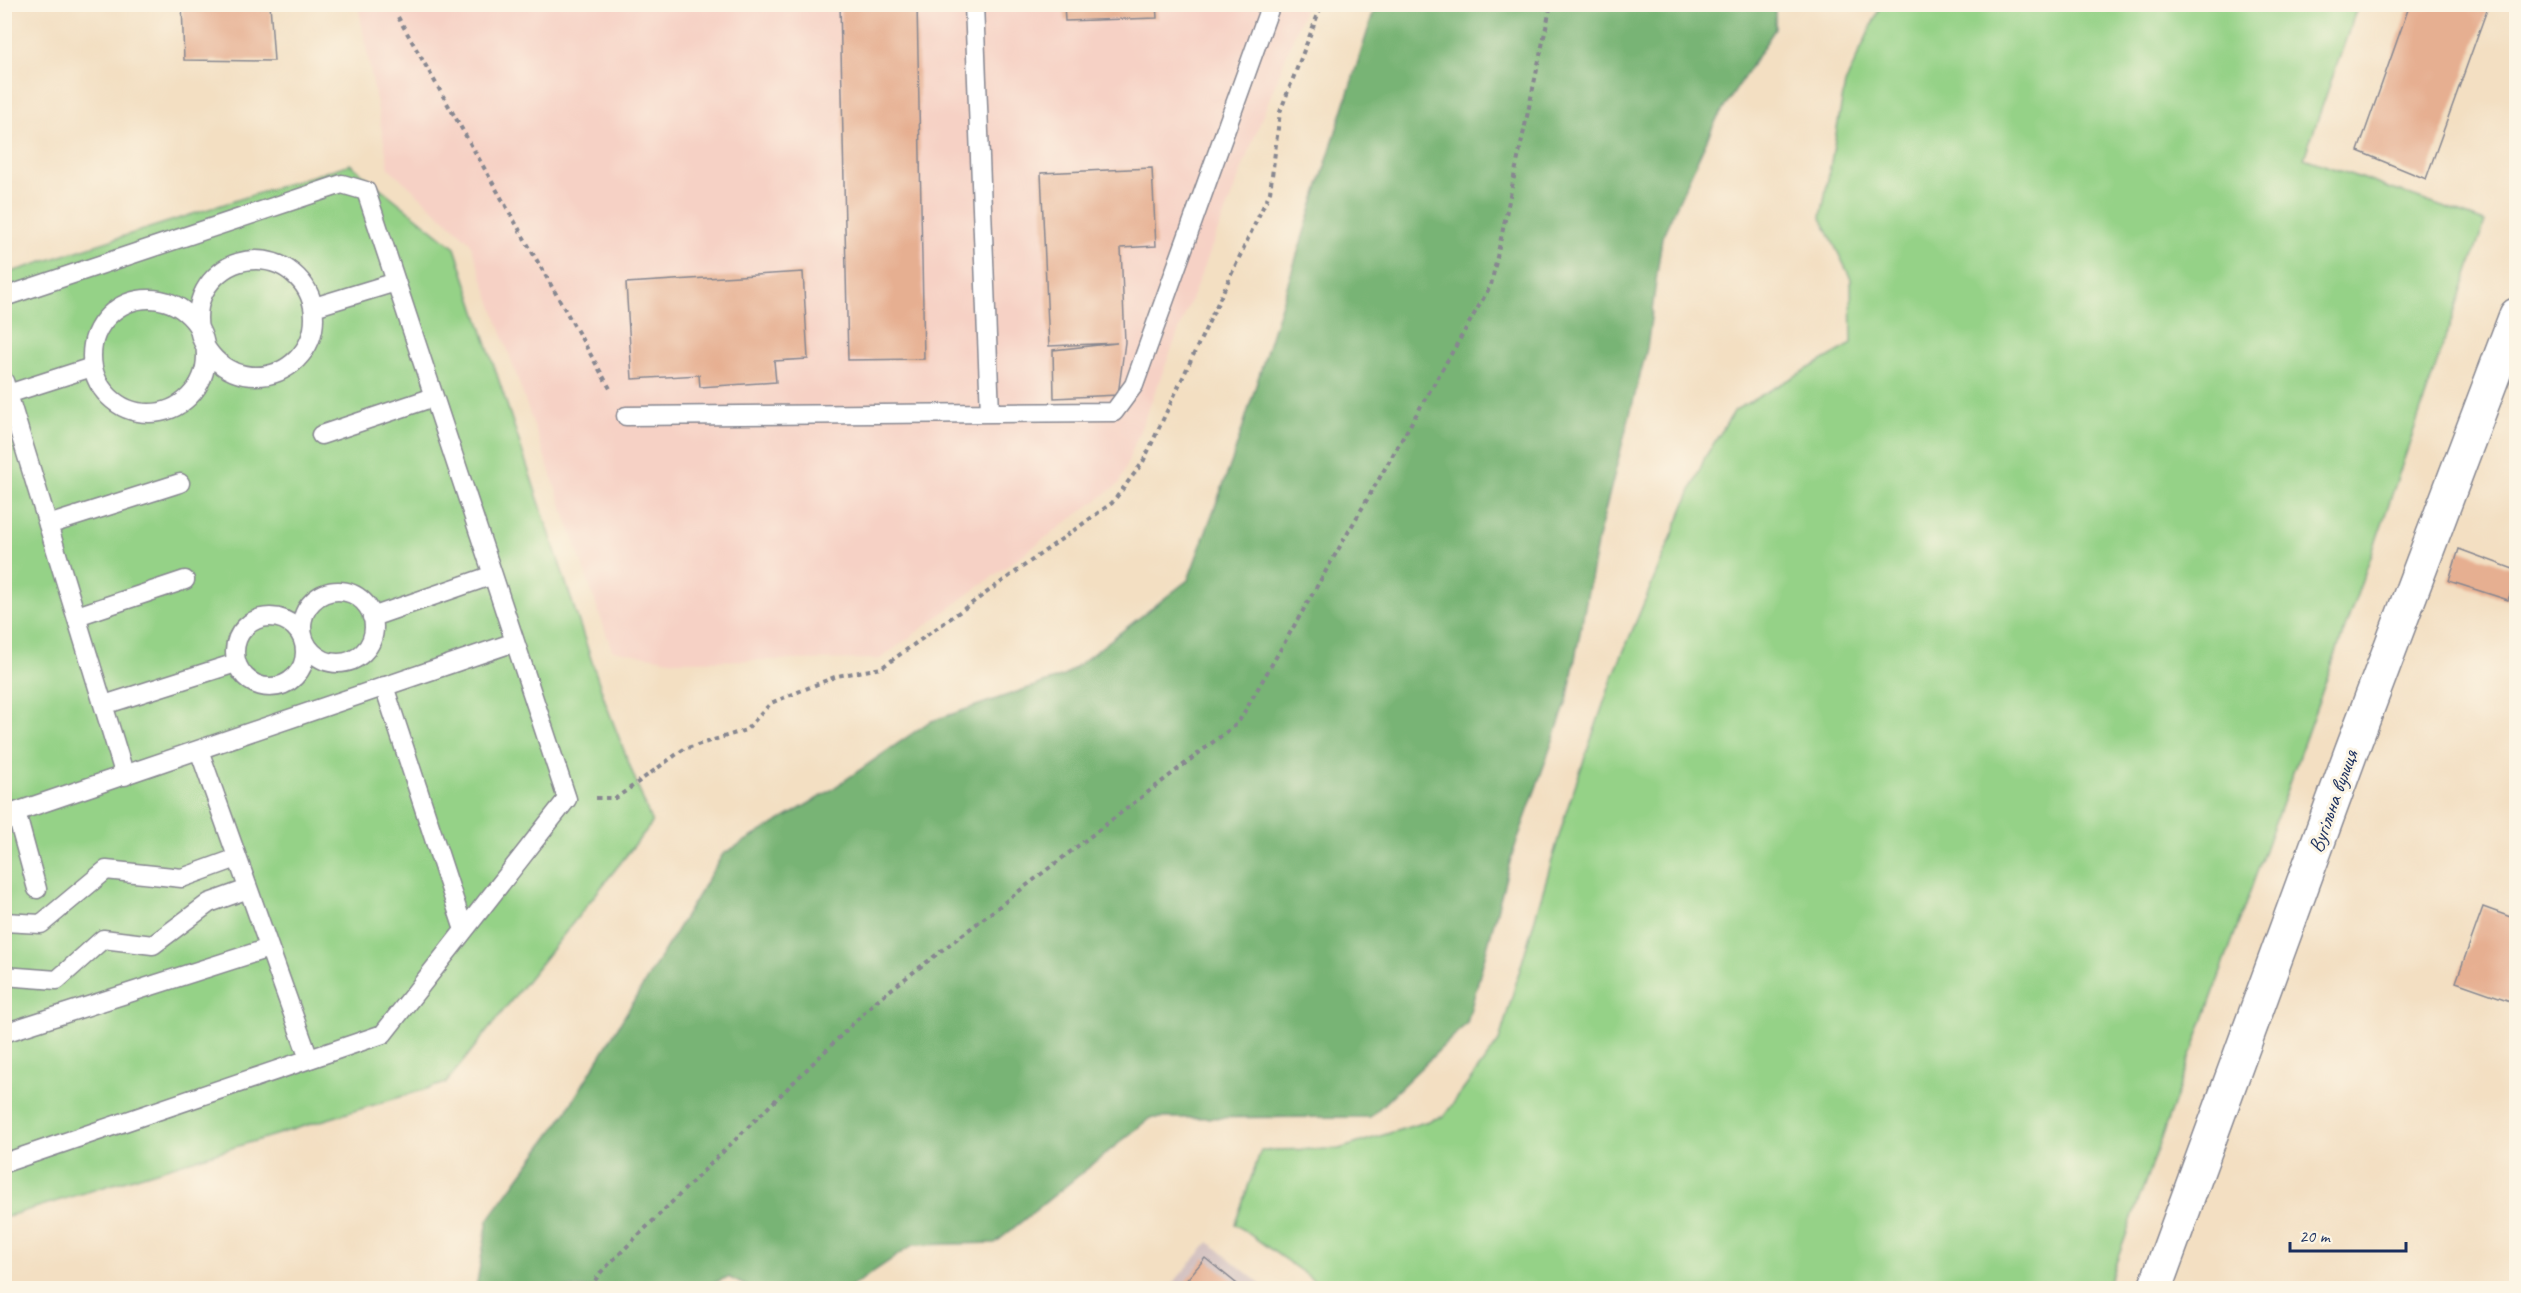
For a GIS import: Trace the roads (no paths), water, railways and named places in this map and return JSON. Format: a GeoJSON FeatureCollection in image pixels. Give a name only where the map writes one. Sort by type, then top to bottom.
{"type":"FeatureCollection","features":[{"type":"Feature","properties":{"kind":"street","name":"Вугільна вулиця"},"geometry":{"type":"LineString","coordinates":[[2155,1288],[2347,763],[2517,315]]}},
{"type":"Feature","properties":{"kind":"lane"},"geometry":{"type":"LineString","coordinates":[[974,4],[990,413]]}},
{"type":"Feature","properties":{"kind":"lane"},"geometry":{"type":"LineString","coordinates":[[626,416],[1114,412],[1134,385],[1271,4]]}},
{"type":"Feature","properties":{"kind":"lane"},"geometry":{"type":"LineString","coordinates":[[4,297],[342,184],[366,191],[567,799],[383,1034],[4,1163]]}},
{"type":"Feature","properties":{"kind":"lane"},"geometry":{"type":"LineString","coordinates":[[257,260],[277,263],[294,273],[307,288],[314,307],[315,325],[309,344],[299,360],[284,371],[265,376],[246,377],[228,371],[214,359],[204,343],[197,325],[199,306],[206,287],[220,272],[237,262],[257,260]]}},
{"type":"Feature","properties":{"kind":"lane"},"geometry":{"type":"LineString","coordinates":[[314,307],[396,282]]}},
{"type":"Feature","properties":{"kind":"lane"},"geometry":{"type":"LineString","coordinates":[[147,299],[166,301],[184,311],[197,325],[204,343],[206,361],[202,378],[192,393],[179,404],[162,411],[145,412],[127,408],[112,399],[100,385],[92,367],[92,346],[99,328],[111,313],[128,303],[147,299]]}},
{"type":"Feature","properties":{"kind":"lane"},"geometry":{"type":"LineString","coordinates":[[92,367],[6,388],[125,776]]}},
{"type":"Feature","properties":{"kind":"lane"},"geometry":{"type":"LineString","coordinates":[[321,435],[434,397]]}},
{"type":"Feature","properties":{"kind":"lane"},"geometry":{"type":"LineString","coordinates":[[48,525],[180,483]]}},
{"type":"Feature","properties":{"kind":"lane"},"geometry":{"type":"LineString","coordinates":[[372,617],[493,575]]}},
{"type":"Feature","properties":{"kind":"lane"},"geometry":{"type":"LineString","coordinates":[[76,616],[185,580]]}},
{"type":"Feature","properties":{"kind":"lane"},"geometry":{"type":"LineString","coordinates":[[305,643],[302,667],[295,677],[274,688],[261,687],[250,682],[241,674],[236,663],[234,652],[236,641],[249,623],[271,616],[282,618],[300,632],[305,643],[321,659],[333,663],[356,658],[365,650],[374,629],[367,606],[359,598],[348,593],[325,593],[315,599],[303,619],[305,643]]}},
{"type":"Feature","properties":{"kind":"lane"},"geometry":{"type":"LineString","coordinates":[[37,889],[10,814],[515,642]]}},
{"type":"Feature","properties":{"kind":"lane"},"geometry":{"type":"LineString","coordinates":[[104,705],[236,663]]}},
{"type":"Feature","properties":{"kind":"lane"},"geometry":{"type":"LineString","coordinates":[[384,686],[464,930]]}},
{"type":"Feature","properties":{"kind":"lane"},"geometry":{"type":"LineString","coordinates":[[199,750],[309,1059]]}},
{"type":"Feature","properties":{"kind":"lane"},"geometry":{"type":"LineString","coordinates":[[4,922],[41,924],[106,870],[182,878],[237,858]]}},
{"type":"Feature","properties":{"kind":"lane"},"geometry":{"type":"LineString","coordinates":[[4,976],[6,974],[57,980],[103,939],[153,945],[209,903],[248,889]]}},
{"type":"Feature","properties":{"kind":"lane"},"geometry":{"type":"LineString","coordinates":[[4,1033],[269,948]]}}]}
